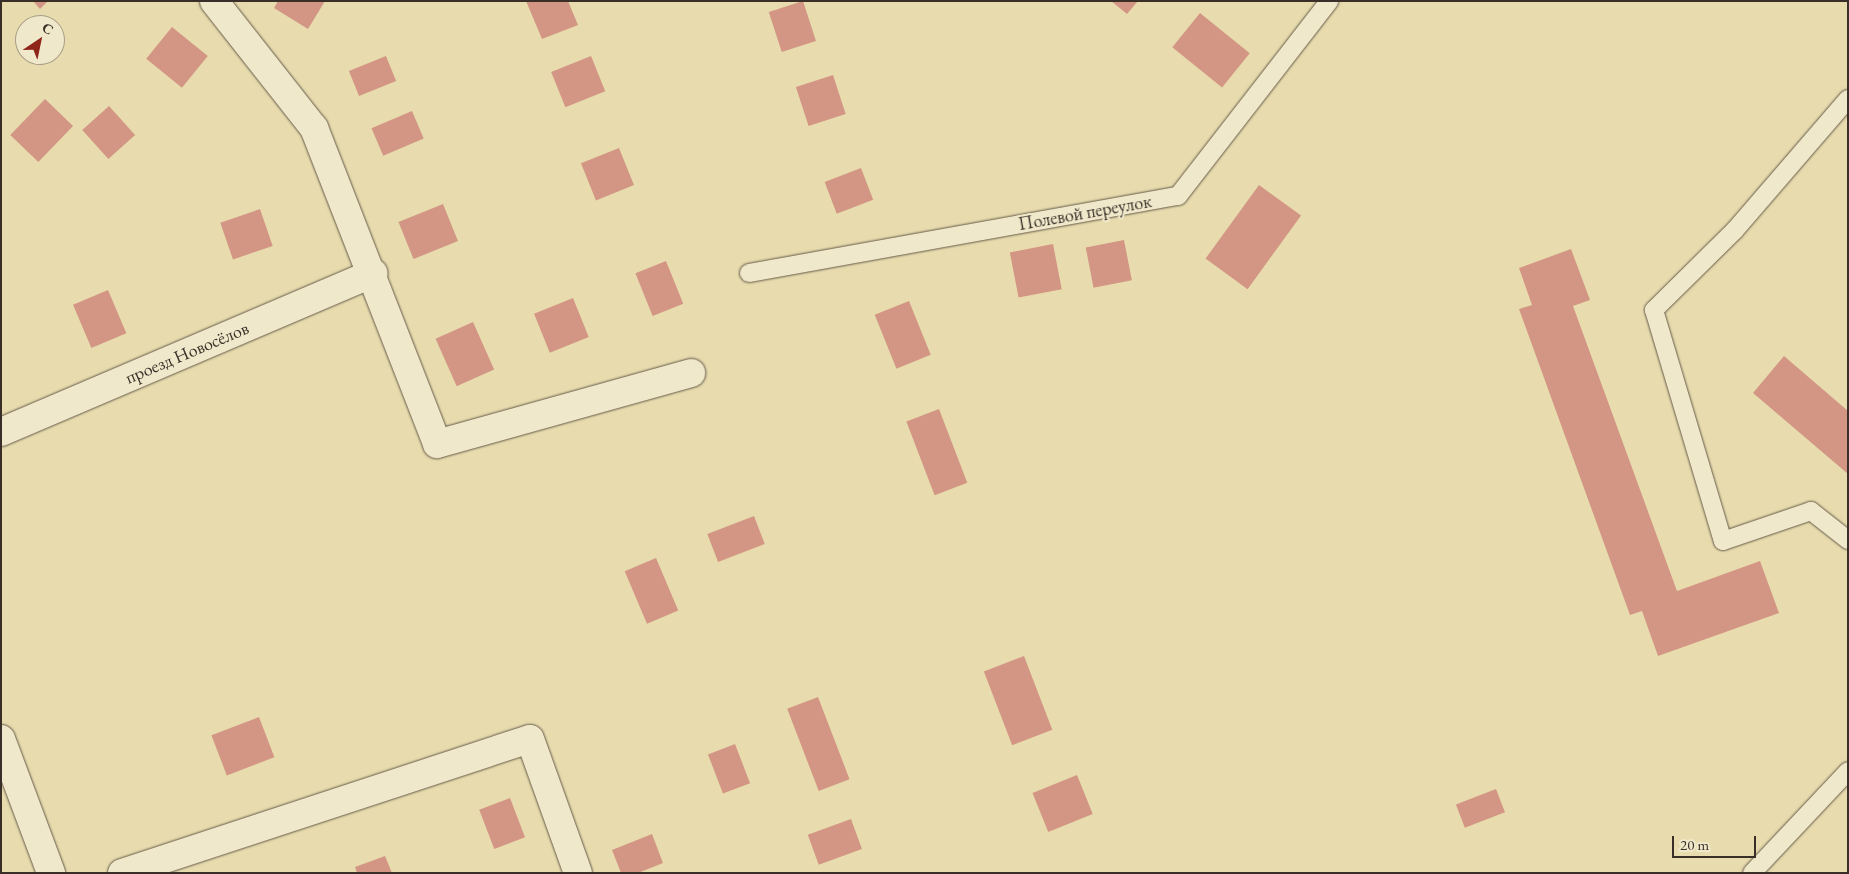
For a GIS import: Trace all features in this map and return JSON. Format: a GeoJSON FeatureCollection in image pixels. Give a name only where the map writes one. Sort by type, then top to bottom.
{"type":"FeatureCollection","features":[{"type":"Feature","properties":{"kind":"street"},"geometry":{"type":"LineString","coordinates":[[214,1],[314,128],[373,273],[437,444],[691,374]]}},
{"type":"Feature","properties":{"kind":"street","name":"проезд Новосёлов"},"geometry":{"type":"LineString","coordinates":[[1,432],[373,273]]}},
{"type":"Feature","properties":{"kind":"street"},"geometry":{"type":"LineString","coordinates":[[1,739],[51,873]]}},
{"type":"Feature","properties":{"kind":"street"},"geometry":{"type":"LineString","coordinates":[[122,873],[530,739],[578,873]]}},
{"type":"Feature","properties":{"kind":"lane","name":"Полевой переулок"},"geometry":{"type":"LineString","coordinates":[[749,273],[1178,196],[1329,1]]}},
{"type":"Feature","properties":{"kind":"lane"},"geometry":{"type":"LineString","coordinates":[[1848,99],[1735,230],[1654,310],[1723,541],[1811,511],[1848,540]]}},
{"type":"Feature","properties":{"kind":"lane"},"geometry":{"type":"LineString","coordinates":[[1752,873],[1848,772]]}},
{"type":"Feature","properties":{"kind":"building"},"geometry":{"type":"Polygon","coordinates":[[[33,1],[48,1],[40,9],[33,1]]]}},
{"type":"Feature","properties":{"kind":"building"},"geometry":{"type":"Polygon","coordinates":[[[278,1],[325,1],[308,29],[274,8],[278,1]]]}},
{"type":"Feature","properties":{"kind":"building"},"geometry":{"type":"Polygon","coordinates":[[[526,1],[568,1],[578,25],[542,39],[526,1]]]}},
{"type":"Feature","properties":{"kind":"building"},"geometry":{"type":"Polygon","coordinates":[[[803,1],[816,41],[782,52],[769,12],[803,1]]]}},
{"type":"Feature","properties":{"kind":"building"},"geometry":{"type":"Polygon","coordinates":[[[1111,1],[1138,1],[1127,14],[1111,1]]]}},
{"type":"Feature","properties":{"kind":"building"},"geometry":{"type":"Polygon","coordinates":[[[1200,13],[1250,53],[1222,87],[1172,47],[1200,13]]]}},
{"type":"Feature","properties":{"kind":"building"},"geometry":{"type":"Polygon","coordinates":[[[172,27],[208,56],[182,88],[146,59],[172,27]]]}},
{"type":"Feature","properties":{"kind":"building"},"geometry":{"type":"Polygon","coordinates":[[[386,56],[396,81],[359,96],[349,71],[386,56]]]}},
{"type":"Feature","properties":{"kind":"building"},"geometry":{"type":"Polygon","coordinates":[[[591,56],[605,91],[565,107],[551,72],[591,56]]]}},
{"type":"Feature","properties":{"kind":"building"},"geometry":{"type":"Polygon","coordinates":[[[833,75],[846,114],[809,126],[796,87],[833,75]]]}},
{"type":"Feature","properties":{"kind":"building"},"geometry":{"type":"Polygon","coordinates":[[[45,99],[73,126],[38,162],[10,135],[45,99]]]}},
{"type":"Feature","properties":{"kind":"building"},"geometry":{"type":"Polygon","coordinates":[[[109,106],[135,135],[108,159],[82,130],[109,106]]]}},
{"type":"Feature","properties":{"kind":"building"},"geometry":{"type":"Polygon","coordinates":[[[412,111],[424,139],[383,156],[371,128],[412,111]]]}},
{"type":"Feature","properties":{"kind":"building"},"geometry":{"type":"Polygon","coordinates":[[[619,148],[634,185],[596,200],[581,163],[619,148]]]}},
{"type":"Feature","properties":{"kind":"building"},"geometry":{"type":"Polygon","coordinates":[[[861,168],[873,200],[837,214],[825,182],[861,168]]]}},
{"type":"Feature","properties":{"kind":"building"},"geometry":{"type":"Polygon","coordinates":[[[1259,185],[1301,216],[1248,289],[1206,259],[1259,185]]]}},
{"type":"Feature","properties":{"kind":"building"},"geometry":{"type":"Polygon","coordinates":[[[443,204],[458,241],[413,259],[398,222],[443,204]]]}},
{"type":"Feature","properties":{"kind":"building"},"geometry":{"type":"Polygon","coordinates":[[[260,209],[273,246],[233,260],[220,223],[260,209]]]}},
{"type":"Feature","properties":{"kind":"building"},"geometry":{"type":"Polygon","coordinates":[[[1124,240],[1132,280],[1094,288],[1086,247],[1124,240]]]}},
{"type":"Feature","properties":{"kind":"building"},"geometry":{"type":"Polygon","coordinates":[[[1053,244],[1062,289],[1019,298],[1010,252],[1053,244]]]}},
{"type":"Feature","properties":{"kind":"building"},"geometry":{"type":"Polygon","coordinates":[[[1571,249],[1590,300],[1573,306],[1677,591],[1760,561],[1779,613],[1658,656],[1642,611],[1630,615],[1519,309],[1532,305],[1519,268],[1571,249]]]}},
{"type":"Feature","properties":{"kind":"building"},"geometry":{"type":"Polygon","coordinates":[[[666,261],[683,304],[653,316],[635,273],[666,261]]]}},
{"type":"Feature","properties":{"kind":"building"},"geometry":{"type":"Polygon","coordinates":[[[108,290],[126,333],[91,348],[73,305],[108,290]]]}},
{"type":"Feature","properties":{"kind":"building"},"geometry":{"type":"Polygon","coordinates":[[[573,298],[589,337],[550,353],[534,314],[573,298]]]}},
{"type":"Feature","properties":{"kind":"building"},"geometry":{"type":"Polygon","coordinates":[[[909,301],[931,355],[896,369],[875,315],[909,301]]]}},
{"type":"Feature","properties":{"kind":"building"},"geometry":{"type":"Polygon","coordinates":[[[473,322],[494,370],[457,386],[436,339],[473,322]]]}},
{"type":"Feature","properties":{"kind":"building"},"geometry":{"type":"Polygon","coordinates":[[[1784,356],[1848,411],[1848,474],[1753,393],[1784,356]]]}},
{"type":"Feature","properties":{"kind":"building"},"geometry":{"type":"Polygon","coordinates":[[[939,409],[967,483],[935,495],[906,422],[939,409]]]}},
{"type":"Feature","properties":{"kind":"building"},"geometry":{"type":"Polygon","coordinates":[[[754,516],[765,544],[718,562],[707,534],[754,516]]]}},
{"type":"Feature","properties":{"kind":"building"},"geometry":{"type":"Polygon","coordinates":[[[656,558],[678,610],[647,624],[625,571],[656,558]]]}},
{"type":"Feature","properties":{"kind":"building"},"geometry":{"type":"Polygon","coordinates":[[[1024,656],[1052,730],[1012,745],[984,671],[1024,656]]]}},
{"type":"Feature","properties":{"kind":"building"},"geometry":{"type":"Polygon","coordinates":[[[818,697],[850,779],[819,791],[787,709],[818,697]]]}},
{"type":"Feature","properties":{"kind":"building"},"geometry":{"type":"Polygon","coordinates":[[[259,717],[274,757],[227,775],[211,735],[259,717]]]}},
{"type":"Feature","properties":{"kind":"building"},"geometry":{"type":"Polygon","coordinates":[[[735,744],[750,783],[723,794],[708,754],[735,744]]]}},
{"type":"Feature","properties":{"kind":"building"},"geometry":{"type":"Polygon","coordinates":[[[1077,775],[1093,814],[1048,832],[1032,793],[1077,775]]]}},
{"type":"Feature","properties":{"kind":"building"},"geometry":{"type":"Polygon","coordinates":[[[1496,789],[1505,812],[1465,828],[1456,804],[1496,789]]]}},
{"type":"Feature","properties":{"kind":"building"},"geometry":{"type":"Polygon","coordinates":[[[510,798],[525,837],[494,849],[479,810],[510,798]]]}},
{"type":"Feature","properties":{"kind":"building"},"geometry":{"type":"Polygon","coordinates":[[[851,819],[862,849],[819,865],[808,835],[851,819]]]}},
{"type":"Feature","properties":{"kind":"building"},"geometry":{"type":"Polygon","coordinates":[[[652,834],[663,863],[638,873],[621,873],[612,850],[652,834]]]}},
{"type":"Feature","properties":{"kind":"building"},"geometry":{"type":"Polygon","coordinates":[[[385,856],[392,873],[357,873],[355,867],[385,856]]]}}]}
